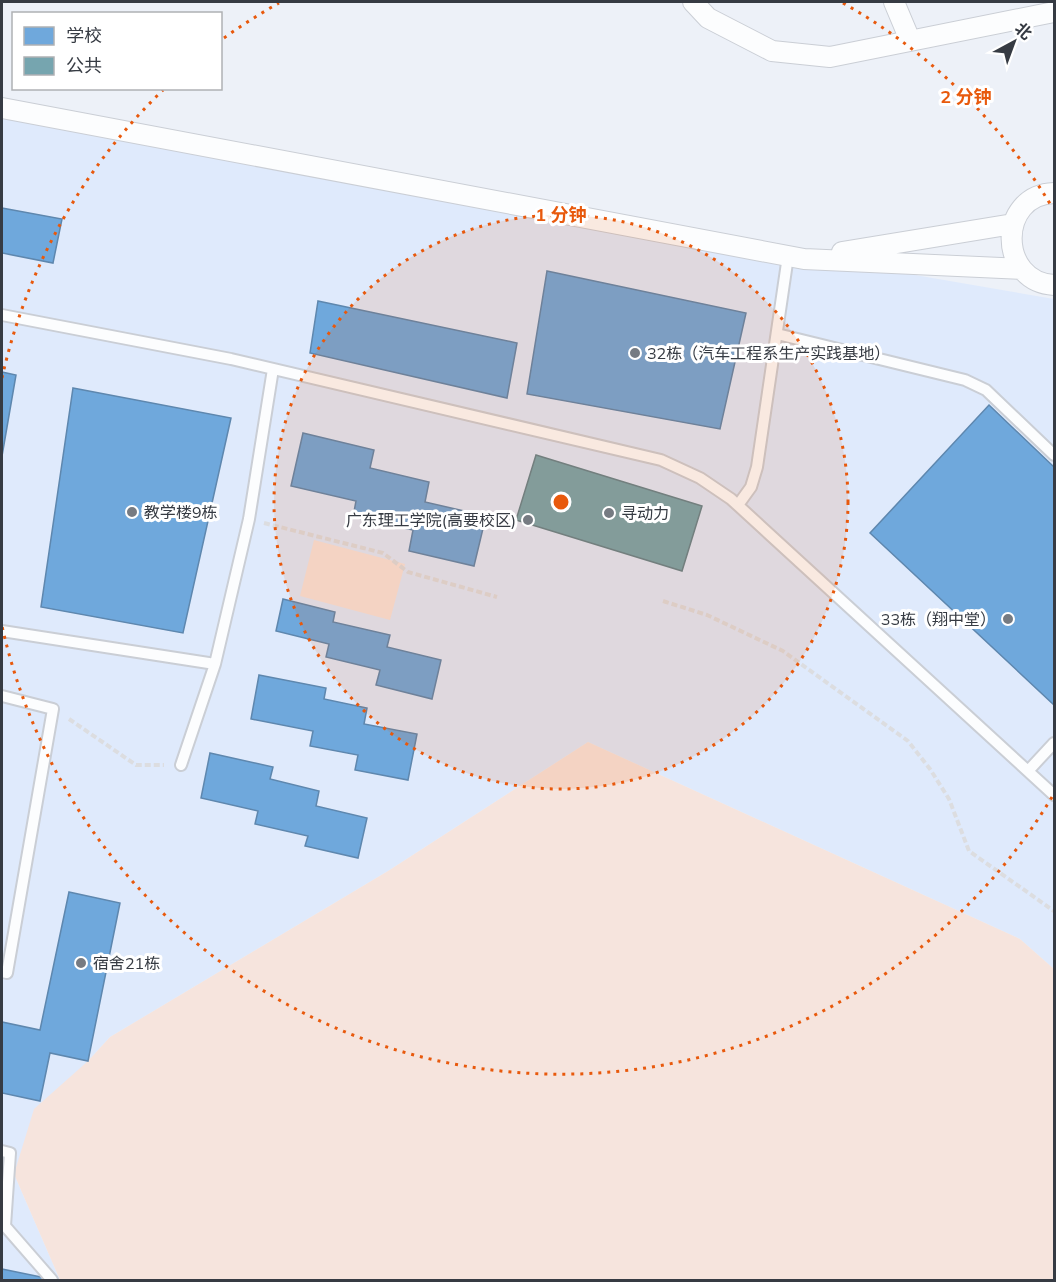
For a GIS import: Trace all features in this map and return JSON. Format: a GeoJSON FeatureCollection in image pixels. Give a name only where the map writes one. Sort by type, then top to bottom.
{"type":"FeatureCollection","features":[{"type":"Feature","properties":{"kind":"street"},"geometry":{"type":"LineString","coordinates":[[693,2],[708,18],[772,51],[830,57],[1054,12]]}},
{"type":"Feature","properties":{"kind":"street"},"geometry":{"type":"LineString","coordinates":[[894,2],[910,40]]}},
{"type":"Feature","properties":{"kind":"street"},"geometry":{"type":"LineString","coordinates":[[2,108],[796,258],[1021,269]]}},
{"type":"Feature","properties":{"kind":"street"},"geometry":{"type":"LineString","coordinates":[[1054,194],[1032,200],[1020,210],[1013,224],[1010,239],[1013,255],[1021,269],[1033,279],[1054,285]]}},
{"type":"Feature","properties":{"kind":"street"},"geometry":{"type":"LineString","coordinates":[[796,258],[1013,224]]}},
{"type":"Feature","properties":{"kind":"lane"},"geometry":{"type":"LineString","coordinates":[[738,505],[751,487],[757,467],[777,334],[796,258]]}},
{"type":"Feature","properties":{"kind":"lane"},"geometry":{"type":"LineString","coordinates":[[2,315],[273,369],[616,447],[661,460],[700,478],[738,505],[1054,795]]}},
{"type":"Feature","properties":{"kind":"lane"},"geometry":{"type":"LineString","coordinates":[[777,334],[965,380],[986,390],[1054,454]]}},
{"type":"Feature","properties":{"kind":"lane"},"geometry":{"type":"LineString","coordinates":[[181,765],[215,664],[249,519],[273,369]]}},
{"type":"Feature","properties":{"kind":"lane"},"geometry":{"type":"LineString","coordinates":[[2,631],[215,664]]}},
{"type":"Feature","properties":{"kind":"lane"},"geometry":{"type":"LineString","coordinates":[[2,696],[53,709],[7,973],[2,972]]}},
{"type":"Feature","properties":{"kind":"lane"},"geometry":{"type":"LineString","coordinates":[[1028,771],[1054,743]]}},
{"type":"Feature","properties":{"kind":"lane"},"geometry":{"type":"LineString","coordinates":[[2,1151],[10,1153],[5,1226],[52,1281]]}},
{"type":"Feature","properties":{"kind":"path"},"geometry":{"type":"LineString","coordinates":[[249,519],[383,553],[408,572],[497,597]]}},
{"type":"Feature","properties":{"kind":"path"},"geometry":{"type":"LineString","coordinates":[[663,601],[707,615],[783,651],[908,741],[930,769],[949,799],[969,851],[1054,911]]}},
{"type":"Feature","properties":{"kind":"path"},"geometry":{"type":"LineString","coordinates":[[53,709],[136,765],[181,765]]}},
{"type":"Feature","properties":{"kind":"shaded area","name":"广东理工学院(高要校区)"},"geometry":{"type":"Polygon","coordinates":[[[2,107],[793,254],[1054,299],[1054,969],[1020,939],[588,742],[388,871],[110,1037],[88,1061],[14,1174],[60,1280],[2,1280],[2,107]]]}},
{"type":"Feature","properties":{"kind":"shaded area"},"geometry":{"type":"Polygon","coordinates":[[[314,540],[405,564],[390,620],[300,596],[314,540]]]}},
{"type":"Feature","properties":{"kind":"shaded area"},"geometry":{"type":"Polygon","coordinates":[[[588,742],[1020,939],[1054,969],[1054,1280],[60,1280],[14,1174],[34,1109],[88,1061],[110,1037],[388,871],[588,742]]]}},
{"type":"Feature","properties":{"kind":"building: 学校"},"geometry":{"type":"Polygon","coordinates":[[[2,208],[62,219],[53,263],[2,253],[2,208]]]}},
{"type":"Feature","properties":{"kind":"building: 学校","name":"32栋（汽车工程系生产实践基地）"},"geometry":{"type":"Polygon","coordinates":[[[547,271],[746,313],[720,429],[527,394],[547,271]]]}},
{"type":"Feature","properties":{"kind":"building: 学校"},"geometry":{"type":"Polygon","coordinates":[[[318,301],[517,343],[507,398],[310,353],[318,301]]]}},
{"type":"Feature","properties":{"kind":"building: 学校"},"geometry":{"type":"Polygon","coordinates":[[[2,372],[16,375],[2,456],[2,372]]]}},
{"type":"Feature","properties":{"kind":"building: 学校","name":"教学楼9栋"},"geometry":{"type":"Polygon","coordinates":[[[73,388],[231,418],[183,633],[41,607],[73,388]]]}},
{"type":"Feature","properties":{"kind":"building: 学校","name":"33栋（翔中堂）"},"geometry":{"type":"Polygon","coordinates":[[[989,405],[1054,467],[1054,705],[870,533],[989,405]]]}},
{"type":"Feature","properties":{"kind":"building: 学校"},"geometry":{"type":"Polygon","coordinates":[[[303,433],[374,450],[370,468],[429,482],[425,502],[486,516],[474,566],[409,551],[413,530],[353,517],[356,501],[291,486],[303,433]]]}},
{"type":"Feature","properties":{"kind":"building: 学校"},"geometry":{"type":"Polygon","coordinates":[[[283,599],[335,612],[333,622],[390,635],[387,647],[441,660],[432,699],[376,685],[380,670],[326,657],[329,644],[276,631],[283,599]]]}},
{"type":"Feature","properties":{"kind":"building: 学校"},"geometry":{"type":"Polygon","coordinates":[[[259,675],[326,688],[324,699],[367,708],[364,724],[417,734],[408,780],[355,770],[358,755],[310,746],[313,731],[251,719],[259,675]]]}},
{"type":"Feature","properties":{"kind":"building: 学校"},"geometry":{"type":"Polygon","coordinates":[[[210,753],[273,767],[270,779],[319,791],[316,806],[367,818],[358,858],[305,846],[308,836],[255,824],[258,811],[201,798],[210,753]]]}},
{"type":"Feature","properties":{"kind":"building: 学校","name":"宿舍21栋"},"geometry":{"type":"Polygon","coordinates":[[[69,892],[120,903],[88,1061],[50,1053],[40,1101],[2,1093],[2,1022],[40,1030],[69,892]]]}},
{"type":"Feature","properties":{"kind":"building: 学校"},"geometry":{"type":"Polygon","coordinates":[[[2,1269],[46,1278],[45,1280],[2,1280],[2,1269]]]}},
{"type":"Feature","properties":{"kind":"building: 公共","name":"寻动力"},"geometry":{"type":"Polygon","coordinates":[[[536,455],[702,506],[682,571],[516,520],[536,455]]]}},
{"type":"Feature","properties":{"kind":"place","name":"32栋（汽车工程系生产实践基地）"},"geometry":{"type":"Point","coordinates":[635,353]}},
{"type":"Feature","properties":{"kind":"place","name":"教学楼9栋"},"geometry":{"type":"Point","coordinates":[132,512]}},
{"type":"Feature","properties":{"kind":"place","name":"寻动力"},"geometry":{"type":"Point","coordinates":[609,513]}},
{"type":"Feature","properties":{"kind":"place","name":"广东理工学院(高要校区)"},"geometry":{"type":"Point","coordinates":[528,520]}},
{"type":"Feature","properties":{"kind":"place","name":"33栋（翔中堂）"},"geometry":{"type":"Point","coordinates":[1008,619]}},
{"type":"Feature","properties":{"kind":"place","name":"宿舍21栋"},"geometry":{"type":"Point","coordinates":[81,963]}}]}
